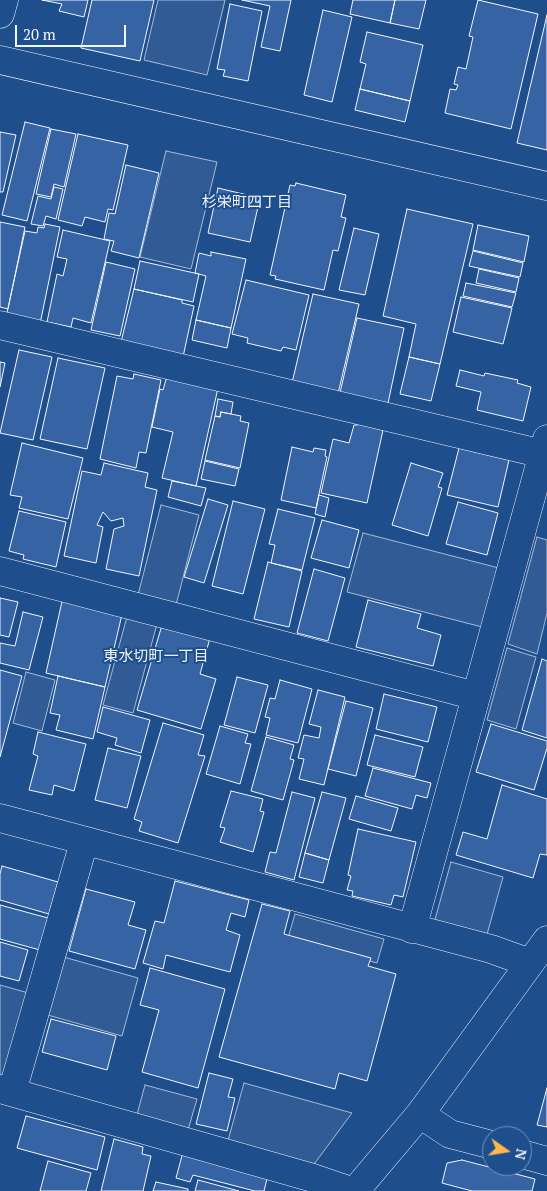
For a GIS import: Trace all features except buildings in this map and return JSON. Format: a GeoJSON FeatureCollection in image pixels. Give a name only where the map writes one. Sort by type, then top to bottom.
{"type":"FeatureCollection","features":[{"type":"Feature","properties":{"kind":"street"},"geometry":{"type":"LineString","coordinates":[[0,14],[4,0]]}},
{"type":"Feature","properties":{"kind":"street"},"geometry":{"type":"LineString","coordinates":[[0,60],[547,186]]}},
{"type":"Feature","properties":{"kind":"street"},"geometry":{"type":"LineString","coordinates":[[0,325],[545,449],[412,929]]}},
{"type":"Feature","properties":{"kind":"street"},"geometry":{"type":"LineString","coordinates":[[0,570],[476,696]]}},
{"type":"Feature","properties":{"kind":"street"},"geometry":{"type":"LineString","coordinates":[[0,818],[84,842],[491,949],[530,963]]}},
{"type":"Feature","properties":{"kind":"street"},"geometry":{"type":"LineString","coordinates":[[84,842],[6,1090],[313,1178],[350,1191]]}},
{"type":"Feature","properties":{"kind":"street"},"geometry":{"type":"LineString","coordinates":[[355,1191],[420,1114],[547,940]]}},
{"type":"Feature","properties":{"kind":"street"},"geometry":{"type":"LineString","coordinates":[[420,1114],[450,1134],[482,1142]]}},
{"type":"Feature","properties":{"kind":"street"},"geometry":{"type":"LineString","coordinates":[[532,1157],[547,1161]]}},
{"type":"Feature","properties":{"kind":"shaded area"},"geometry":{"type":"Polygon","coordinates":[[[158,0],[225,0],[207,75],[144,60],[158,0]]]}},
{"type":"Feature","properties":{"kind":"shaded area"},"geometry":{"type":"Polygon","coordinates":[[[166,151],[217,162],[191,269],[140,257],[166,151]]]}},
{"type":"Feature","properties":{"kind":"shaded area"},"geometry":{"type":"Polygon","coordinates":[[[161,505],[199,515],[175,609],[137,599],[161,505]]]}},
{"type":"Feature","properties":{"kind":"shaded area"},"geometry":{"type":"Polygon","coordinates":[[[363,533],[499,568],[482,627],[347,592],[363,533]]]}},
{"type":"Feature","properties":{"kind":"shaded area"},"geometry":{"type":"Polygon","coordinates":[[[537,537],[547,540],[547,613],[537,654],[508,644],[537,537]]]}},
{"type":"Feature","properties":{"kind":"shaded area"},"geometry":{"type":"Polygon","coordinates":[[[128,613],[158,620],[133,713],[103,705],[128,613]]]}},
{"type":"Feature","properties":{"kind":"shaded area"},"geometry":{"type":"Polygon","coordinates":[[[507,648],[536,657],[516,729],[487,720],[507,648]]]}},
{"type":"Feature","properties":{"kind":"shaded area"},"geometry":{"type":"Polygon","coordinates":[[[26,672],[55,680],[42,731],[13,723],[26,672]]]}},
{"type":"Feature","properties":{"kind":"shaded area"},"geometry":{"type":"Polygon","coordinates":[[[451,862],[503,877],[486,938],[434,923],[451,862]]]}},
{"type":"Feature","properties":{"kind":"shaded area"},"geometry":{"type":"Polygon","coordinates":[[[295,914],[384,939],[377,963],[288,938],[295,914]]]}},
{"type":"Feature","properties":{"kind":"shaded area"},"geometry":{"type":"Polygon","coordinates":[[[60,956],[138,978],[122,1036],[44,1014],[60,956]]]}},
{"type":"Feature","properties":{"kind":"shaded area"},"geometry":{"type":"Polygon","coordinates":[[[0,985],[32,994],[9,1072],[0,1076],[0,985]]]}},
{"type":"Feature","properties":{"kind":"shaded area"},"geometry":{"type":"Polygon","coordinates":[[[244,1083],[352,1113],[312,1167],[227,1144],[244,1083]]]}},
{"type":"Feature","properties":{"kind":"shaded area"},"geometry":{"type":"Polygon","coordinates":[[[145,1085],[197,1099],[186,1137],[135,1122],[145,1085]]]}},
{"type":"Feature","properties":{"kind":"district","name":"杉栄町四丁目"},"geometry":{"type":"Point","coordinates":[247,203]}},
{"type":"Feature","properties":{"kind":"district","name":"東水切町一丁目"},"geometry":{"type":"Point","coordinates":[156,657]}}]}
